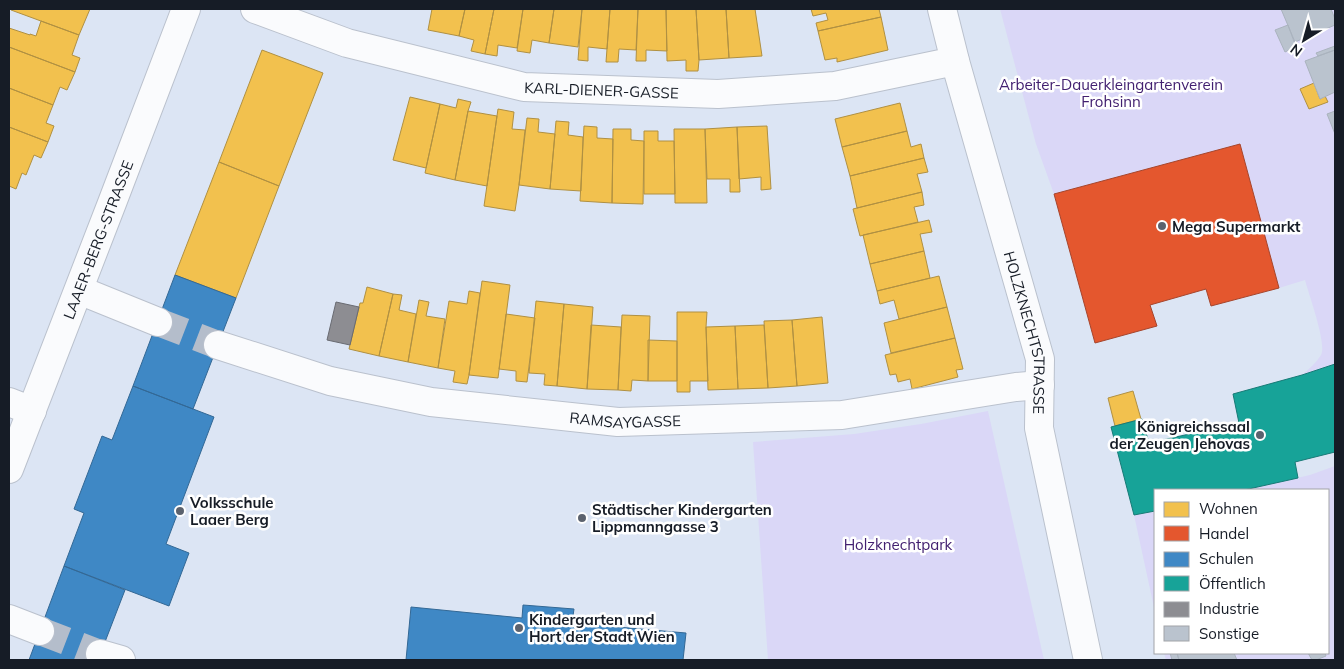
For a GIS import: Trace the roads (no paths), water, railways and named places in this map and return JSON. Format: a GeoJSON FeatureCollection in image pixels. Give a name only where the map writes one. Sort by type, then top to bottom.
{"type":"FeatureCollection","features":[{"type":"Feature","properties":{"kind":"street","name":"LAAER-BERG-STRASSE"},"geometry":{"type":"LineString","coordinates":[[9,469],[20,406],[79,290],[186,9]]}},
{"type":"Feature","properties":{"kind":"street","name":"KARL-DIENER-GASSE"},"geometry":{"type":"LineString","coordinates":[[255,9],[347,43],[524,87],[718,94],[835,86],[955,61]]}},
{"type":"Feature","properties":{"kind":"street","name":"HOLZKNECHTSTRASSE"},"geometry":{"type":"LineString","coordinates":[[942,9],[955,61],[1040,359],[1039,428],[1088,660]]}},
{"type":"Feature","properties":{"kind":"street"},"geometry":{"type":"LineString","coordinates":[[79,290],[158,322]]}},
{"type":"Feature","properties":{"kind":"street","name":"RAMSAYGASSE"},"geometry":{"type":"LineString","coordinates":[[218,345],[330,381],[431,402],[618,422],[842,414],[1040,385]]}},
{"type":"Feature","properties":{"kind":"street"},"geometry":{"type":"LineString","coordinates":[[9,619],[40,632]]}},
{"type":"Feature","properties":{"kind":"tunnel"},"geometry":{"type":"LineString","coordinates":[[158,322],[218,345]]}},
{"type":"Feature","properties":{"kind":"tunnel"},"geometry":{"type":"LineString","coordinates":[[40,631],[100,654]]}},
{"type":"Feature","properties":{"kind":"place","name":"Mega Supermarkt"},"geometry":{"type":"Point","coordinates":[1162,226]}},
{"type":"Feature","properties":{"kind":"place","name":"Königreichssaal der Zeugen Jehovas"},"geometry":{"type":"Point","coordinates":[1260,435]}},
{"type":"Feature","properties":{"kind":"place","name":"Volksschule Laaer Berg"},"geometry":{"type":"Point","coordinates":[180,511]}},
{"type":"Feature","properties":{"kind":"place","name":"Städtischer Kindergarten Lippmanngasse 3"},"geometry":{"type":"Point","coordinates":[582,518]}},
{"type":"Feature","properties":{"kind":"place","name":"Kindergarten und Hort der Stadt Wien"},"geometry":{"type":"Point","coordinates":[519,628]}},
{"type":"Feature","properties":{"kind":"park label","name":"Arbeiter-Dauerkleingartenverein Frohsinn"},"geometry":{"type":"Point","coordinates":[1111,92]}},
{"type":"Feature","properties":{"kind":"park label","name":"Holzknechtpark"},"geometry":{"type":"Point","coordinates":[898,544]}}]}
